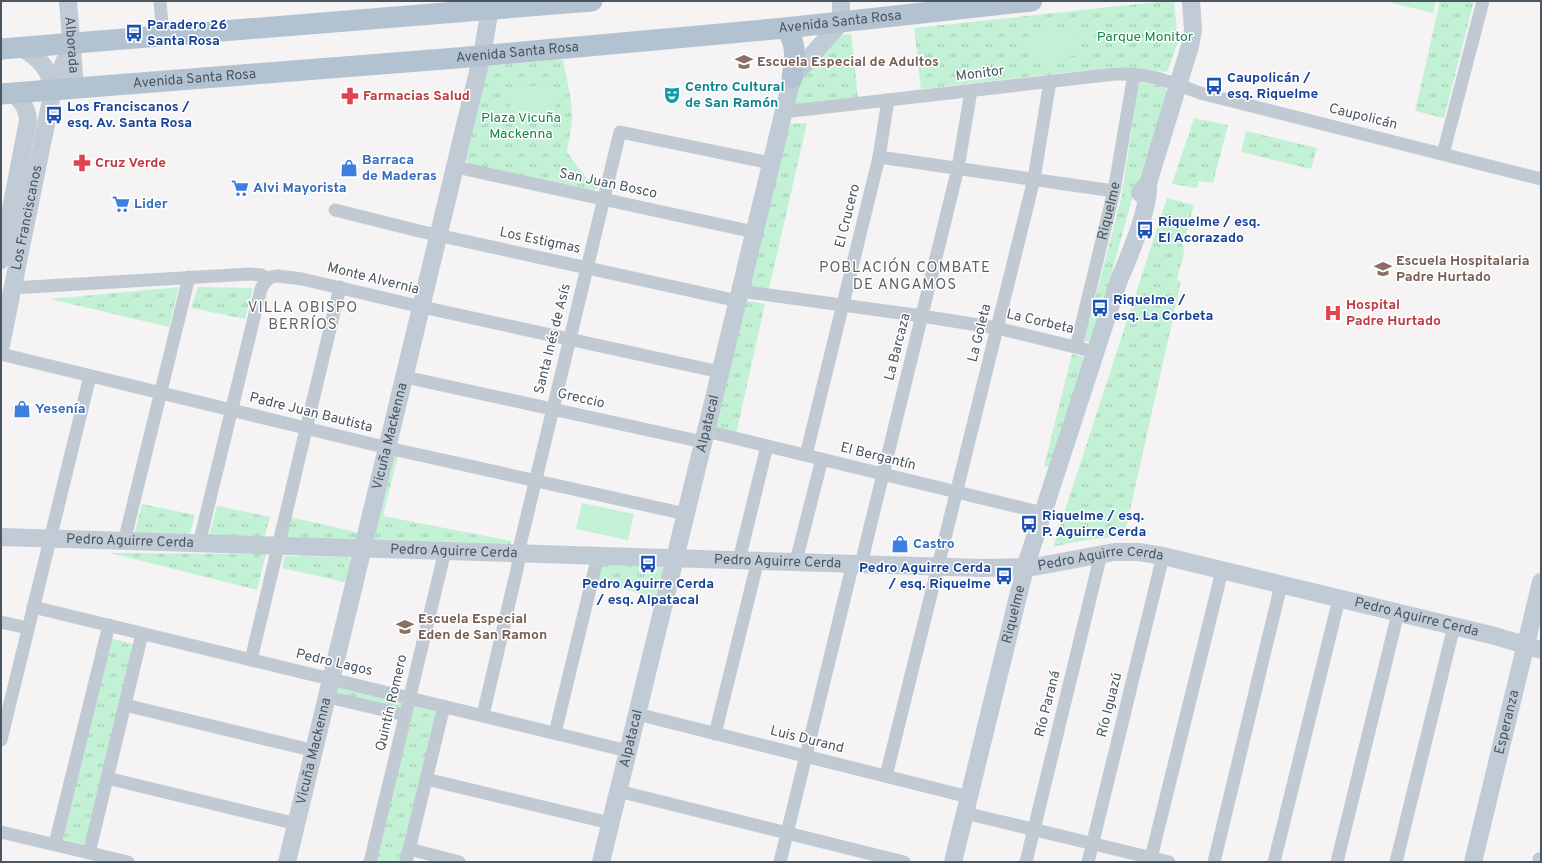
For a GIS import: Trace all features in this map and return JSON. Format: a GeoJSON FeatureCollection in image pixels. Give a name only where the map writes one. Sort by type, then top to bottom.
{"type":"FeatureCollection","features":[{"type":"Feature","properties":{"kind":"main road","name":"Avenida Santa Rosa"},"geometry":{"type":"LineString","coordinates":[[7,94],[482,55],[785,28],[1032,1]]}},
{"type":"Feature","properties":{"kind":"main road"},"geometry":{"type":"LineString","coordinates":[[1,49],[163,36],[490,5],[579,2]]}},
{"type":"Feature","properties":{"kind":"main road"},"geometry":{"type":"LineString","coordinates":[[785,28],[792,36],[794,44],[792,78]]}},
{"type":"Feature","properties":{"kind":"street","name":"Alborada"},"geometry":{"type":"LineString","coordinates":[[68,1],[75,88]]}},
{"type":"Feature","properties":{"kind":"street"},"geometry":{"type":"LineString","coordinates":[[160,1],[163,36]]}},
{"type":"Feature","properties":{"kind":"street"},"geometry":{"type":"LineString","coordinates":[[841,1],[841,22]]}},
{"type":"Feature","properties":{"kind":"street","name":"Riquelme"},"geometry":{"type":"LineString","coordinates":[[954,862],[1025,568],[1118,280],[1133,246],[1148,196],[1148,183],[1192,39],[1193,22],[1191,1]]}},
{"type":"Feature","properties":{"kind":"street"},"geometry":{"type":"LineString","coordinates":[[1443,154],[1483,1]]}},
{"type":"Feature","properties":{"kind":"street","name":"Vicuña Mackenna"},"geometry":{"type":"LineString","coordinates":[[288,862],[456,167],[482,55],[490,5]]}},
{"type":"Feature","properties":{"kind":"street","name":"Alpatacal"},"geometry":{"type":"LineString","coordinates":[[601,862],[792,78],[841,22]]}},
{"type":"Feature","properties":{"kind":"street","name":"Los Franciscanos"},"geometry":{"type":"LineString","coordinates":[[8,254],[53,90],[72,43]]}},
{"type":"Feature","properties":{"kind":"street"},"geometry":{"type":"LineString","coordinates":[[22,48],[36,56],[42,63],[51,79],[53,90]]}},
{"type":"Feature","properties":{"kind":"street","name":"Monitor"},"geometry":{"type":"LineString","coordinates":[[783,112],[1115,74],[1146,75],[1178,85]]}},
{"type":"Feature","properties":{"kind":"street","name":"Riquelme"},"geometry":{"type":"LineString","coordinates":[[1076,347],[1114,191],[1134,74]]}},
{"type":"Feature","properties":{"kind":"street","name":"La Goleta"},"geometry":{"type":"LineString","coordinates":[[886,776],[1034,179],[1050,82]]}},
{"type":"Feature","properties":{"kind":"street","name":"Caupolicán"},"geometry":{"type":"LineString","coordinates":[[1178,85],[1207,95],[1541,179]]}},
{"type":"Feature","properties":{"kind":"street","name":"La Barcaza"},"geometry":{"type":"LineString","coordinates":[[780,862],[806,756],[857,563],[883,474],[958,168],[971,91]]}},
{"type":"Feature","properties":{"kind":"street","name":"Los Franciscanos"},"geometry":{"type":"LineString","coordinates":[[1,345],[12,288],[8,254],[28,121],[24,104],[7,94]]}},
{"type":"Feature","properties":{"kind":"street","name":"El Crucero"},"geometry":{"type":"LineString","coordinates":[[806,455],[879,157],[888,100]]}},
{"type":"Feature","properties":{"kind":"street","name":"Santa Inés de Asís"},"geometry":{"type":"LineString","coordinates":[[483,715],[518,565],[518,553],[620,132],[771,164]]}},
{"type":"Feature","properties":{"kind":"street"},"geometry":{"type":"LineString","coordinates":[[879,157],[1114,191]]}},
{"type":"Feature","properties":{"kind":"street","name":"San Juan Bosco"},"geometry":{"type":"LineString","coordinates":[[456,167],[754,232]]}},
{"type":"Feature","properties":{"kind":"street","name":"Los Estigmas"},"geometry":{"type":"LineString","coordinates":[[336,210],[587,268],[739,296]]}},
{"type":"Feature","properties":{"kind":"street","name":"Monte Alvernia"},"geometry":{"type":"LineString","coordinates":[[12,288],[250,274],[261,275],[268,279],[275,276],[283,276],[340,287],[422,307],[720,372]]}},
{"type":"Feature","properties":{"kind":"street"},"geometry":{"type":"LineString","coordinates":[[124,542],[188,277]]}},
{"type":"Feature","properties":{"kind":"street"},"geometry":{"type":"LineString","coordinates":[[199,544],[261,289],[268,279]]}},
{"type":"Feature","properties":{"kind":"street"},"geometry":{"type":"LineString","coordinates":[[251,660],[340,287]]}},
{"type":"Feature","properties":{"kind":"street","name":"La Corbeta"},"geometry":{"type":"LineString","coordinates":[[739,296],[842,305],[922,316],[998,328],[1095,352]]}},
{"type":"Feature","properties":{"kind":"street","name":"Padre Juan Bautista"},"geometry":{"type":"LineString","coordinates":[[1,354],[388,448],[686,514]]}},
{"type":"Feature","properties":{"kind":"street"},"geometry":{"type":"LineString","coordinates":[[1,740],[5,705],[28,628],[90,376]]}},
{"type":"Feature","properties":{"kind":"street","name":"Greccio"},"geometry":{"type":"LineString","coordinates":[[405,377],[553,409],[705,437]]}},
{"type":"Feature","properties":{"kind":"street","name":"El Bergantín"},"geometry":{"type":"LineString","coordinates":[[705,437],[767,446],[1043,513]]}},
{"type":"Feature","properties":{"kind":"street"},"geometry":{"type":"LineString","coordinates":[[739,560],[767,446]]}},
{"type":"Feature","properties":{"kind":"street"},"geometry":{"type":"LineString","coordinates":[[796,561],[822,459]]}},
{"type":"Feature","properties":{"kind":"street","name":"Pedro Aguirre Cerda"},"geometry":{"type":"LineString","coordinates":[[1,537],[50,540],[278,547],[796,561],[938,567],[1025,568],[1101,554],[1127,552],[1163,556],[1495,636],[1533,648]]}},
{"type":"Feature","properties":{"kind":"street","name":"Quintín Romero"},"geometry":{"type":"LineString","coordinates":[[370,862],[445,551]]}},
{"type":"Feature","properties":{"kind":"street","name":"Río Paraná"},"geometry":{"type":"LineString","coordinates":[[1026,862],[1101,554]]}},
{"type":"Feature","properties":{"kind":"street"},"geometry":{"type":"LineString","coordinates":[[555,733],[598,556]]}},
{"type":"Feature","properties":{"kind":"street","name":"Río Iguazú"},"geometry":{"type":"LineString","coordinates":[[1088,862],[1163,556]]}},
{"type":"Feature","properties":{"kind":"street"},"geometry":{"type":"LineString","coordinates":[[715,734],[758,560]]}},
{"type":"Feature","properties":{"kind":"street"},"geometry":{"type":"LineString","coordinates":[[1151,860],[1222,571]]}},
{"type":"Feature","properties":{"kind":"street","name":"Esperanza"},"geometry":{"type":"LineString","coordinates":[[1473,862],[1533,648],[1541,582]]}},
{"type":"Feature","properties":{"kind":"street"},"geometry":{"type":"LineString","coordinates":[[1214,862],[1281,585]]}},
{"type":"Feature","properties":{"kind":"street"},"geometry":{"type":"LineString","coordinates":[[1274,862],[1339,599]]}},
{"type":"Feature","properties":{"kind":"street","name":"Pedro Lagos"},"geometry":{"type":"LineString","coordinates":[[33,607],[628,751]]}},
{"type":"Feature","properties":{"kind":"street"},"geometry":{"type":"LineString","coordinates":[[1337,862],[1398,613]]}},
{"type":"Feature","properties":{"kind":"street"},"geometry":{"type":"LineString","coordinates":[[1,622],[28,628]]}},
{"type":"Feature","properties":{"kind":"street"},"geometry":{"type":"LineString","coordinates":[[55,844],[109,626]]}},
{"type":"Feature","properties":{"kind":"street"},"geometry":{"type":"LineString","coordinates":[[1396,862],[1454,626]]}},
{"type":"Feature","properties":{"kind":"street"},"geometry":{"type":"LineString","coordinates":[[89,852],[142,634]]}},
{"type":"Feature","properties":{"kind":"street"},"geometry":{"type":"LineString","coordinates":[[328,697],[406,716]]}},
{"type":"Feature","properties":{"kind":"street"},"geometry":{"type":"LineString","coordinates":[[125,705],[315,751]]}},
{"type":"Feature","properties":{"kind":"street"},"geometry":{"type":"LineString","coordinates":[[444,706],[407,856],[459,862]]}},
{"type":"Feature","properties":{"kind":"street","name":"Luis Durand"},"geometry":{"type":"LineString","coordinates":[[637,714],[886,776],[1034,829],[1151,860],[1169,862]]}},
{"type":"Feature","properties":{"kind":"street"},"geometry":{"type":"LineString","coordinates":[[107,778],[297,824]]}},
{"type":"Feature","properties":{"kind":"street"},"geometry":{"type":"LineString","coordinates":[[426,779],[610,823]]}},
{"type":"Feature","properties":{"kind":"street"},"geometry":{"type":"LineString","coordinates":[[618,791],[904,862]]}},
{"type":"Feature","properties":{"kind":"street"},"geometry":{"type":"LineString","coordinates":[[1,832],[128,862]]}},
{"type":"Feature","properties":{"kind":"green space","name":"Parque Monitor"},"geometry":{"type":"Polygon","coordinates":[[[1174,1],[1178,42],[1167,72],[1116,67],[921,89],[914,28],[1174,1]]]}},
{"type":"Feature","properties":{"kind":"green space"},"geometry":{"type":"Polygon","coordinates":[[[1393,1],[1436,1],[1433,13],[1392,3],[1393,1]]]}},
{"type":"Feature","properties":{"kind":"green space"},"geometry":{"type":"Polygon","coordinates":[[[1440,1],[1474,1],[1444,118],[1415,111],[1440,1]]]}},
{"type":"Feature","properties":{"kind":"green space"},"geometry":{"type":"Polygon","coordinates":[[[1076,29],[1079,55],[1034,60],[1031,34],[1076,29]]]}},
{"type":"Feature","properties":{"kind":"green space"},"geometry":{"type":"Polygon","coordinates":[[[851,34],[858,101],[794,106],[799,79],[836,35],[851,34]]]}},
{"type":"Feature","properties":{"kind":"green space","name":"Plaza Vicuña Mackenna"},"geometry":{"type":"Polygon","coordinates":[[[563,60],[571,100],[572,122],[567,152],[587,179],[601,180],[597,188],[594,190],[473,168],[466,160],[488,66],[563,60]]]}},
{"type":"Feature","properties":{"kind":"green space"},"geometry":{"type":"Polygon","coordinates":[[[1139,82],[1163,86],[1167,90],[1166,98],[1130,206],[1093,343],[1084,341],[1121,199],[1139,82]]]}},
{"type":"Feature","properties":{"kind":"green space"},"geometry":{"type":"Polygon","coordinates":[[[554,85],[555,112],[510,115],[509,87],[554,85]]]}},
{"type":"Feature","properties":{"kind":"green space"},"geometry":{"type":"Polygon","coordinates":[[[1194,118],[1228,125],[1213,183],[1199,181],[1197,188],[1172,184],[1194,118]]]}},
{"type":"Feature","properties":{"kind":"green space"},"geometry":{"type":"Polygon","coordinates":[[[807,123],[768,293],[748,292],[787,124],[807,123]]]}},
{"type":"Feature","properties":{"kind":"green space"},"geometry":{"type":"Polygon","coordinates":[[[1246,131],[1317,148],[1311,169],[1241,152],[1246,131]]]}},
{"type":"Feature","properties":{"kind":"green space"},"geometry":{"type":"Polygon","coordinates":[[[1167,198],[1194,205],[1183,244],[1184,253],[1177,279],[1181,282],[1124,537],[1088,540],[1053,547],[1167,198]]]}},
{"type":"Feature","properties":{"kind":"green space"},"geometry":{"type":"Polygon","coordinates":[[[179,287],[169,327],[50,299],[179,287]]]}},
{"type":"Feature","properties":{"kind":"green space"},"geometry":{"type":"Polygon","coordinates":[[[198,287],[253,288],[245,319],[191,308],[198,287]]]}},
{"type":"Feature","properties":{"kind":"green space"},"geometry":{"type":"Polygon","coordinates":[[[744,300],[765,304],[736,434],[714,429],[744,300]]]}},
{"type":"Feature","properties":{"kind":"green space"},"geometry":{"type":"Polygon","coordinates":[[[1072,354],[1088,358],[1052,468],[1044,466],[1072,354]]]}},
{"type":"Feature","properties":{"kind":"green space"},"geometry":{"type":"Polygon","coordinates":[[[391,455],[398,456],[383,516],[511,541],[511,548],[373,544],[391,455]]]}},
{"type":"Feature","properties":{"kind":"green space"},"geometry":{"type":"Polygon","coordinates":[[[582,503],[634,514],[628,540],[576,529],[582,503]]]}},
{"type":"Feature","properties":{"kind":"green space"},"geometry":{"type":"Polygon","coordinates":[[[142,504],[195,515],[189,537],[134,535],[142,504]]]}},
{"type":"Feature","properties":{"kind":"green space"},"geometry":{"type":"Polygon","coordinates":[[[217,506],[270,517],[264,539],[209,537],[217,506]]]}},
{"type":"Feature","properties":{"kind":"green space"},"geometry":{"type":"Polygon","coordinates":[[[290,517],[360,533],[358,543],[285,542],[290,517]]]}},
{"type":"Feature","properties":{"kind":"green space"},"geometry":{"type":"Polygon","coordinates":[[[110,553],[266,554],[257,590],[110,553]]]}},
{"type":"Feature","properties":{"kind":"green space"},"geometry":{"type":"Polygon","coordinates":[[[285,556],[349,557],[353,563],[348,583],[282,568],[285,556]]]}},
{"type":"Feature","properties":{"kind":"green space"},"geometry":{"type":"Polygon","coordinates":[[[602,564],[661,567],[666,572],[658,597],[598,584],[602,564]]]}},
{"type":"Feature","properties":{"kind":"green space"},"geometry":{"type":"Polygon","coordinates":[[[110,638],[136,645],[84,845],[58,838],[110,638]]]}},
{"type":"Feature","properties":{"kind":"green space"},"geometry":{"type":"Polygon","coordinates":[[[339,685],[406,701],[403,711],[337,695],[339,685]]]}},
{"type":"Feature","properties":{"kind":"green space"},"geometry":{"type":"Polygon","coordinates":[[[413,706],[438,712],[401,862],[374,862],[413,706]]]}},
{"type":"Feature","properties":{"kind":"place","name":"Paradero 26 Santa Rosa"},"geometry":{"type":"Point","coordinates":[134,33]}},
{"type":"Feature","properties":{"kind":"place","name":"Escuela Especial de Adultos"},"geometry":{"type":"Point","coordinates":[744,62]}},
{"type":"Feature","properties":{"kind":"place","name":"Caupolicán / esq. Riquelme"},"geometry":{"type":"Point","coordinates":[1214,86]}},
{"type":"Feature","properties":{"kind":"place","name":"Centro Cultural de San Ramón"},"geometry":{"type":"Point","coordinates":[672,95]}},
{"type":"Feature","properties":{"kind":"place","name":"Farmacias Salud"},"geometry":{"type":"Point","coordinates":[350,96]}},
{"type":"Feature","properties":{"kind":"place","name":"Los Franciscanos / esq. Av. Santa Rosa"},"geometry":{"type":"Point","coordinates":[54,115]}},
{"type":"Feature","properties":{"kind":"place","name":"Cruz Verde"},"geometry":{"type":"Point","coordinates":[82,163]}},
{"type":"Feature","properties":{"kind":"place","name":"Barraca de Maderas"},"geometry":{"type":"Point","coordinates":[349,168]}},
{"type":"Feature","properties":{"kind":"place","name":"Alvi Mayorista"},"geometry":{"type":"Point","coordinates":[240,188]}},
{"type":"Feature","properties":{"kind":"place","name":"Lider"},"geometry":{"type":"Point","coordinates":[121,204]}},
{"type":"Feature","properties":{"kind":"place","name":"Riquelme / esq. El Acorazado"},"geometry":{"type":"Point","coordinates":[1145,230]}},
{"type":"Feature","properties":{"kind":"place","name":"Escuela Hospitalaria Padre Hurtado"},"geometry":{"type":"Point","coordinates":[1383,269]}},
{"type":"Feature","properties":{"kind":"place","name":"Riquelme / esq. La Corbeta"},"geometry":{"type":"Point","coordinates":[1100,308]}},
{"type":"Feature","properties":{"kind":"place","name":"Hospital Padre Hurtado"},"geometry":{"type":"Point","coordinates":[1333,313]}},
{"type":"Feature","properties":{"kind":"place","name":"Yesenía"},"geometry":{"type":"Point","coordinates":[22,409]}},
{"type":"Feature","properties":{"kind":"place","name":"Riquelme / esq. P. Aguirre Cerda"},"geometry":{"type":"Point","coordinates":[1029,524]}},
{"type":"Feature","properties":{"kind":"place","name":"Castro"},"geometry":{"type":"Point","coordinates":[900,544]}},
{"type":"Feature","properties":{"kind":"place","name":"Pedro Aguirre Cerda / esq. Alpatacal"},"geometry":{"type":"Point","coordinates":[648,564]}},
{"type":"Feature","properties":{"kind":"place","name":"Pedro Aguirre Cerda / esq. Riquelme"},"geometry":{"type":"Point","coordinates":[1004,576]}},
{"type":"Feature","properties":{"kind":"place","name":"Escuela Especial Eden de San Ramon"},"geometry":{"type":"Point","coordinates":[405,627]}},
{"type":"Feature","properties":{"kind":"district","name":"POBLACIÓN COMBATE DE ANGAMOS"},"geometry":{"type":"Point","coordinates":[905,276]}},
{"type":"Feature","properties":{"kind":"district","name":"VILLA OBISPO BERRÍOS"},"geometry":{"type":"Point","coordinates":[303,316]}}]}
